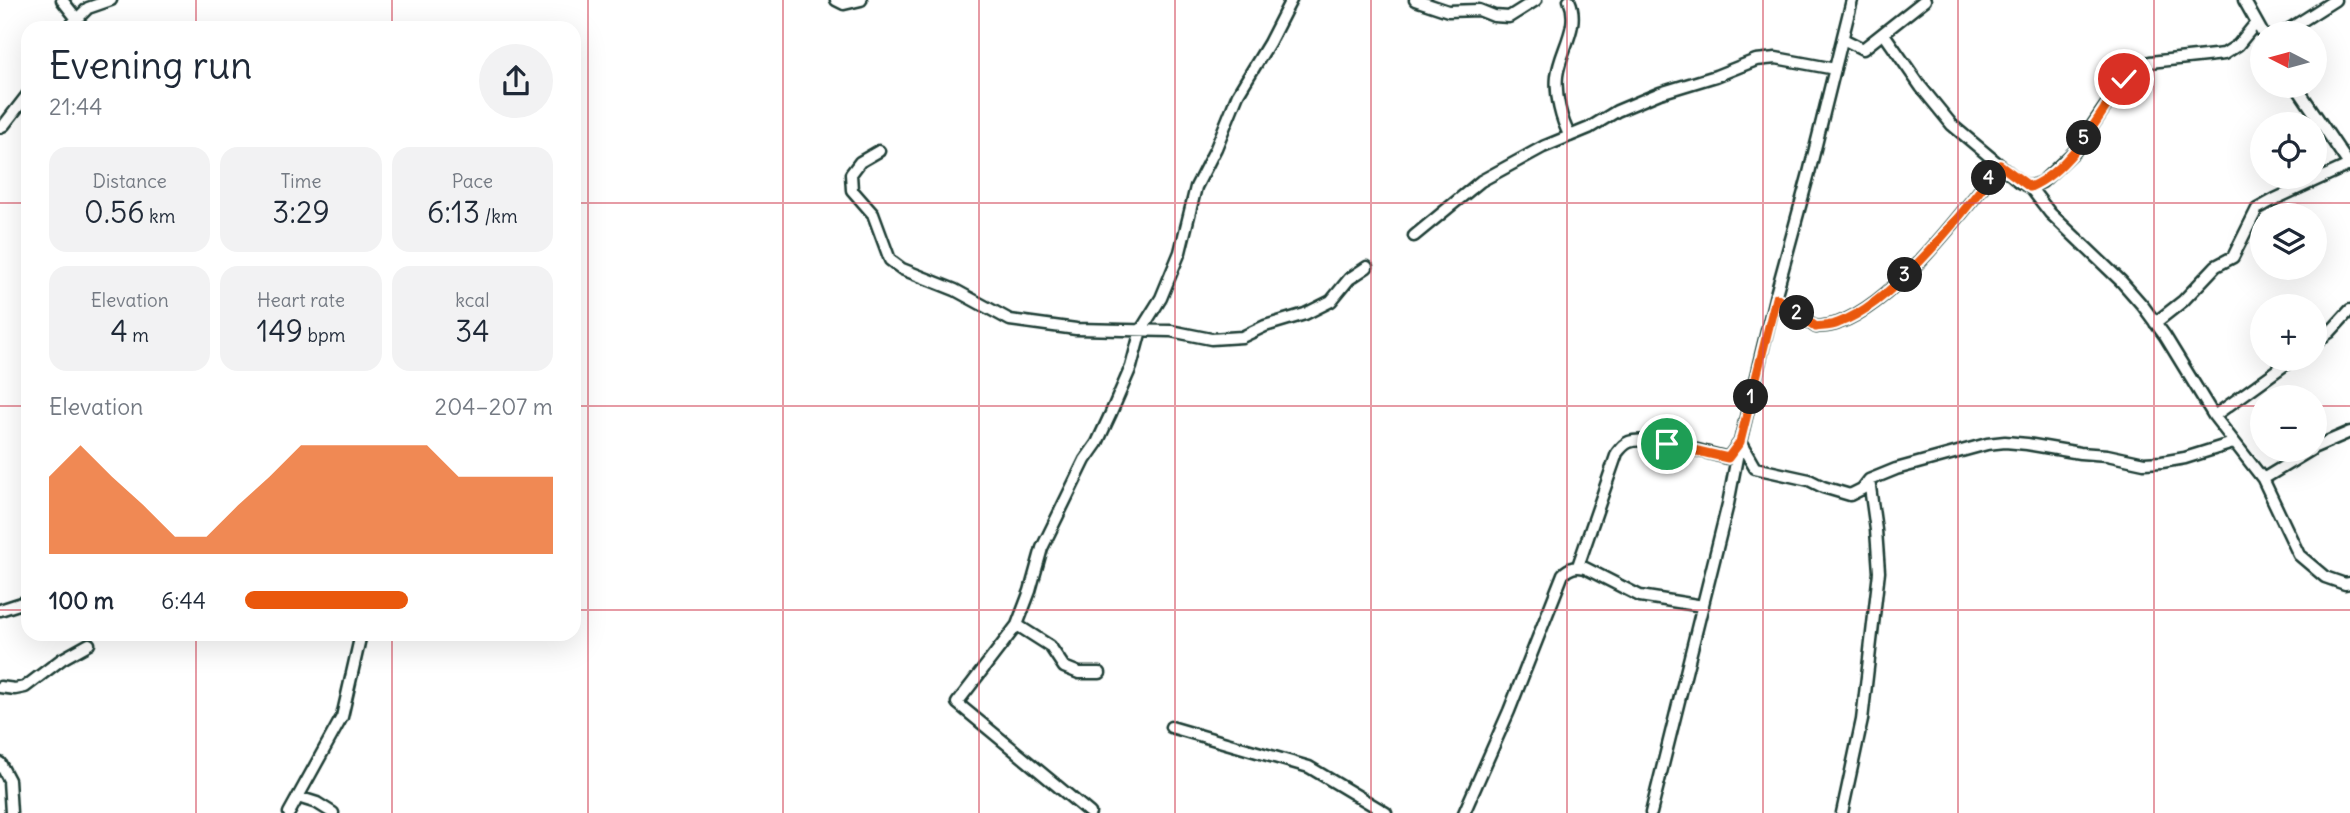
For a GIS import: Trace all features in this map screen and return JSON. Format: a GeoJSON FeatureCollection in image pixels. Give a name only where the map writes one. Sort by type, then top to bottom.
{"type":"FeatureCollection","features":[{"type":"Feature","properties":{"kind":"street"},"geometry":{"type":"LineString","coordinates":[[62,0],[77,19],[88,8],[111,0]]}},
{"type":"Feature","properties":{"kind":"street"},"geometry":{"type":"LineString","coordinates":[[836,0],[844,4],[861,0]]}},
{"type":"Feature","properties":{"kind":"street"},"geometry":{"type":"LineString","coordinates":[[1090,813],[957,703],[1017,625],[1030,592],[1042,548],[1085,460],[1097,443],[1131,367],[1141,330],[1161,298],[1180,253],[1196,187],[1216,148],[1238,94],[1291,0]]}},
{"type":"Feature","properties":{"kind":"street"},"geometry":{"type":"LineString","coordinates":[[1415,0],[1448,10],[1479,10],[1494,16],[1509,16],[1535,0]]}},
{"type":"Feature","properties":{"kind":"street"},"geometry":{"type":"LineString","coordinates":[[1569,0],[1572,6],[1572,32],[1557,78],[1563,122],[1570,136]]}},
{"type":"Feature","properties":{"kind":"street"},"geometry":{"type":"LineString","coordinates":[[1651,813],[1728,504],[1740,442],[1852,0]]}},
{"type":"Feature","properties":{"kind":"street"},"geometry":{"type":"LineString","coordinates":[[1843,39],[1863,50],[1925,0]]}},
{"type":"Feature","properties":{"kind":"street"},"geometry":{"type":"LineString","coordinates":[[2244,0],[2255,21]]}},
{"type":"Feature","properties":{"kind":"street"},"geometry":{"type":"LineString","coordinates":[[2302,21],[2335,0]]}},
{"type":"Feature","properties":{"kind":"street"},"geometry":{"type":"LineString","coordinates":[[2030,187],[2042,182],[2075,151],[2124,79],[2150,62],[2224,54],[2238,45],[2250,30]]}},
{"type":"Feature","properties":{"kind":"street"},"geometry":{"type":"LineString","coordinates":[[1884,34],[1952,125],[2030,187],[2050,213],[2121,281],[2155,323],[2233,443],[2263,479],[2298,555],[2325,577],[2347,583],[2350,594]]}},
{"type":"Feature","properties":{"kind":"street"},"geometry":{"type":"LineString","coordinates":[[1414,236],[1481,181],[1617,111],[1660,93],[1716,76],[1756,60],[1776,58],[1835,69]]}},
{"type":"Feature","properties":{"kind":"street"},"geometry":{"type":"LineString","coordinates":[[2155,323],[2183,301],[2216,266],[2233,257],[2257,209],[2350,166],[2305,98]]}},
{"type":"Feature","properties":{"kind":"street"},"geometry":{"type":"LineString","coordinates":[[0,127],[21,102]]}},
{"type":"Feature","properties":{"kind":"street"},"geometry":{"type":"LineString","coordinates":[[879,151],[860,162],[851,174],[852,190],[873,215],[890,260],[902,269],[955,290],[1010,320],[1076,329],[1171,331],[1211,339],[1242,337],[1265,326],[1305,314],[1331,301],[1349,279],[1367,267]]}},
{"type":"Feature","properties":{"kind":"street"},"geometry":{"type":"LineString","coordinates":[[1776,298],[1816,327],[1837,324],[1868,307],[1947,233],[2000,165]]}},
{"type":"Feature","properties":{"kind":"street"},"geometry":{"type":"LineString","coordinates":[[2327,334],[2350,310]]}},
{"type":"Feature","properties":{"kind":"street"},"geometry":{"type":"LineString","coordinates":[[2214,416],[2276,371]]}},
{"type":"Feature","properties":{"kind":"street"},"geometry":{"type":"LineString","coordinates":[[2327,442],[2350,432]]}},
{"type":"Feature","properties":{"kind":"street"},"geometry":{"type":"LineString","coordinates":[[1578,566],[1603,490],[1617,453],[1623,446],[1640,440],[1728,458],[1740,442]]}},
{"type":"Feature","properties":{"kind":"street"},"geometry":{"type":"LineString","coordinates":[[1740,442],[1755,468],[1809,480],[1850,495],[1862,489],[1869,480],[1912,464],[1987,444],[2005,442],[2107,455],[2144,463],[2185,458],[2233,443]]}},
{"type":"Feature","properties":{"kind":"street"},"geometry":{"type":"LineString","coordinates":[[2263,479],[2290,462]]}},
{"type":"Feature","properties":{"kind":"street"},"geometry":{"type":"LineString","coordinates":[[1842,813],[1862,720],[1878,572],[1869,480]]}},
{"type":"Feature","properties":{"kind":"street"},"geometry":{"type":"LineString","coordinates":[[1464,813],[1509,711],[1563,574],[1568,569],[1578,566],[1640,596],[1703,606]]}},
{"type":"Feature","properties":{"kind":"street"},"geometry":{"type":"LineString","coordinates":[[0,610],[21,603]]}},
{"type":"Feature","properties":{"kind":"street"},"geometry":{"type":"LineString","coordinates":[[1017,625],[1049,646],[1064,667],[1079,673],[1100,673]]}},
{"type":"Feature","properties":{"kind":"street"},"geometry":{"type":"LineString","coordinates":[[289,813],[342,716],[358,641]]}},
{"type":"Feature","properties":{"kind":"street"},"geometry":{"type":"LineString","coordinates":[[0,687],[25,687],[62,659],[89,644]]}},
{"type":"Feature","properties":{"kind":"street"},"geometry":{"type":"LineString","coordinates":[[1171,727],[1309,767],[1386,813]]}},
{"type":"Feature","properties":{"kind":"street"},"geometry":{"type":"LineString","coordinates":[[0,763],[9,780],[11,813]]}},
{"type":"Feature","properties":{"kind":"street"},"geometry":{"type":"LineString","coordinates":[[298,797],[317,803],[334,813]]}},
{"type":"Feature","properties":{"kind":"route"},"geometry":{"type":"LineString","coordinates":[[1667,444],[1728,458],[1740,442],[1776,298],[1816,327],[1837,324],[1868,307],[1947,233],[2000,165],[2030,187],[2042,182],[2075,151],[2124,79]]}}]}
